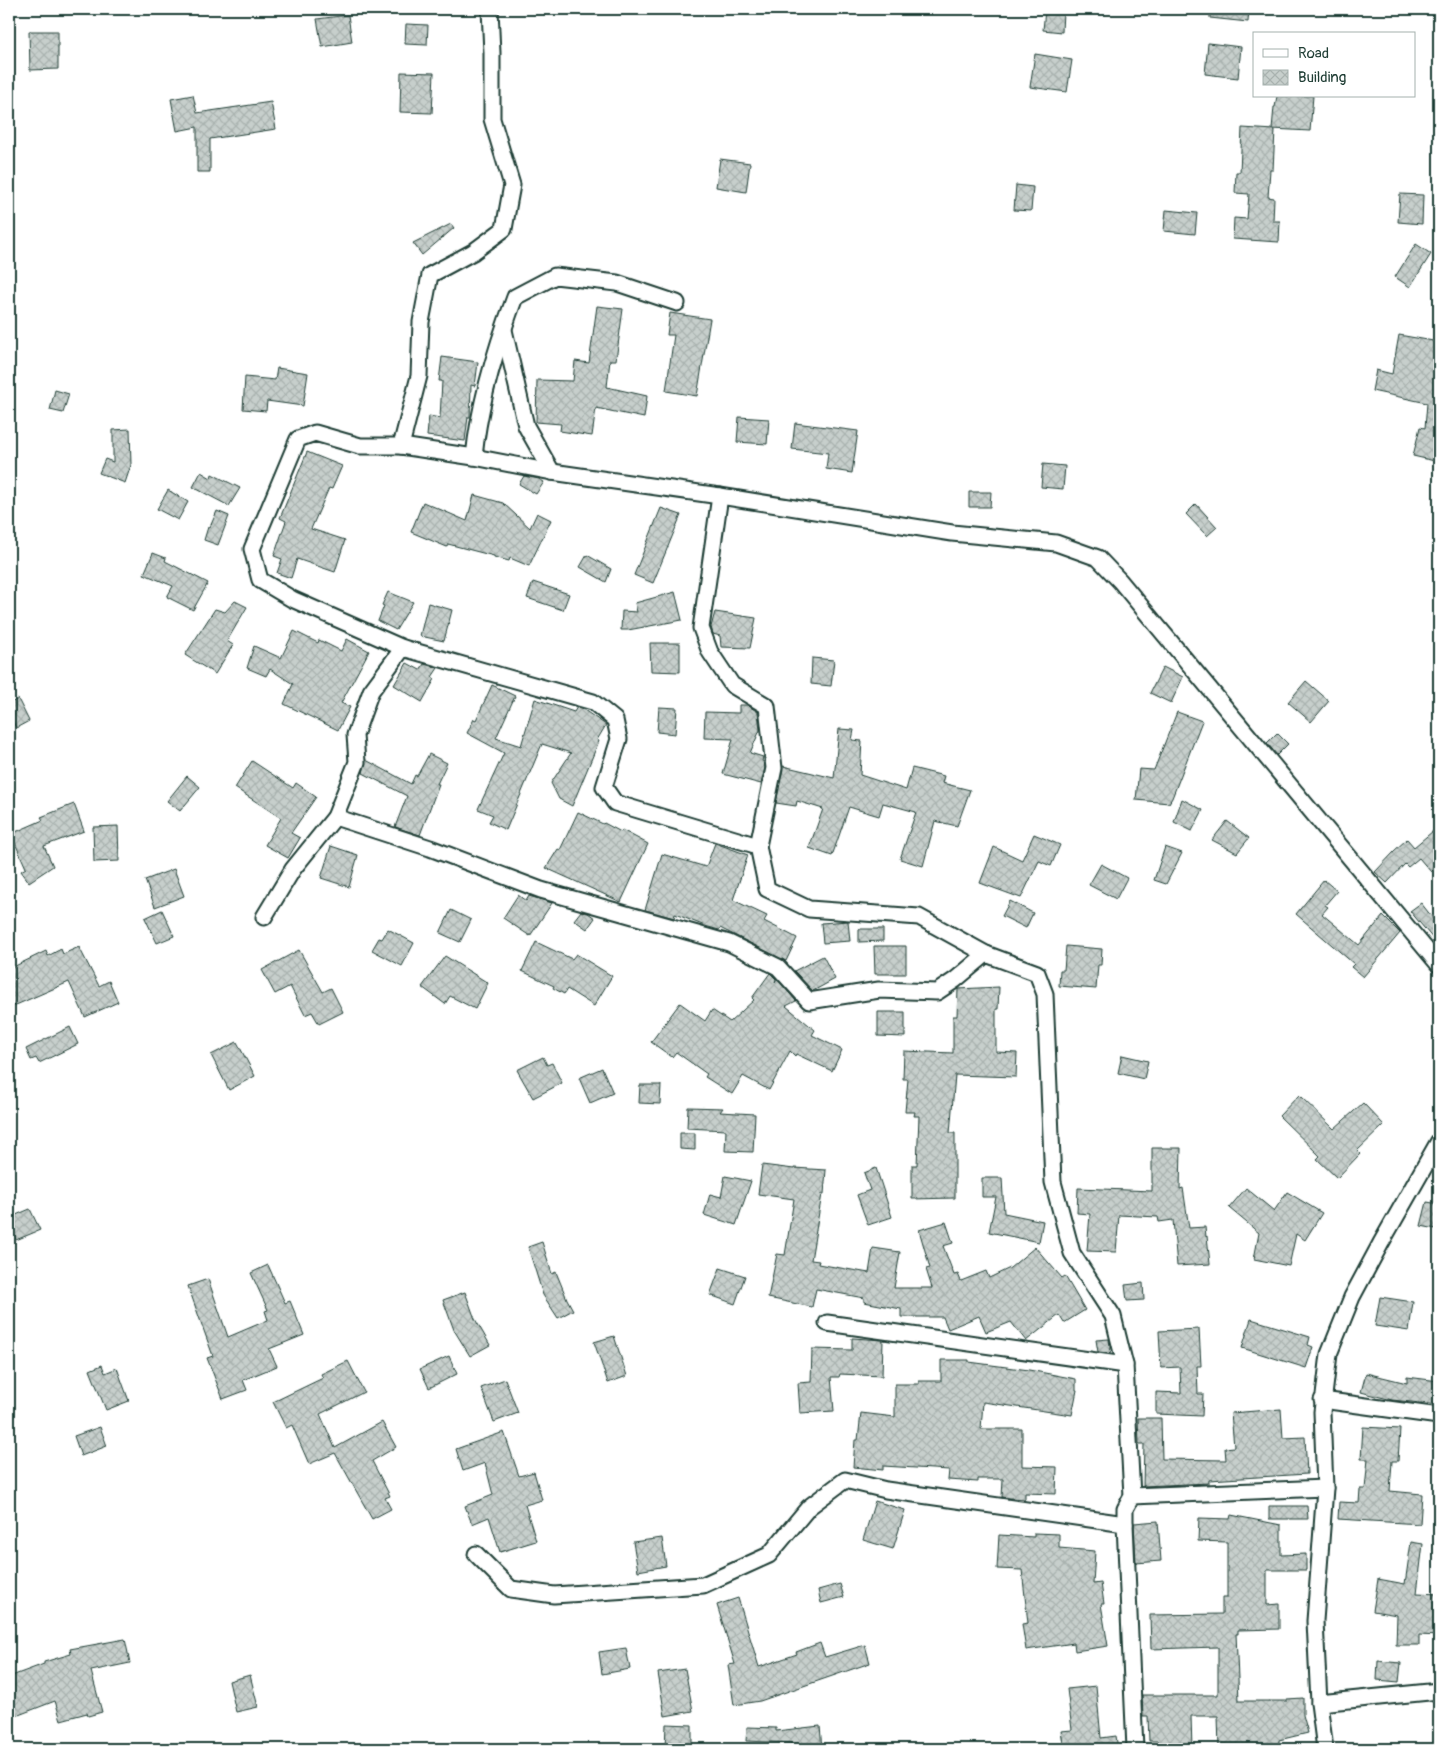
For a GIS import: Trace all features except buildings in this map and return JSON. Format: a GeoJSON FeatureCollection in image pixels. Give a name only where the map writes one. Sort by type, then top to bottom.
{"type":"FeatureCollection","features":[{"type":"Feature","properties":{"kind":"street"},"geometry":{"type":"LineString","coordinates":[[401,446],[419,376],[421,322],[430,275],[473,252],[504,229],[512,185],[492,119],[490,9]]}},
{"type":"Feature","properties":{"kind":"street"},"geometry":{"type":"LineString","coordinates":[[474,457],[476,434],[503,329],[515,297],[555,276],[617,282],[678,303]]}},
{"type":"Feature","properties":{"kind":"street"},"geometry":{"type":"LineString","coordinates":[[503,329],[526,426],[552,472]]}},
{"type":"Feature","properties":{"kind":"street"},"geometry":{"type":"LineString","coordinates":[[758,846],[615,803],[604,787],[619,739],[615,720],[594,702],[403,648],[292,600],[260,580],[252,549],[298,439],[315,433],[360,446],[401,446],[474,457],[552,472],[720,496],[952,533],[1056,543],[1098,558],[1120,580],[1439,965]]}},
{"type":"Feature","properties":{"kind":"street"},"geometry":{"type":"LineString","coordinates":[[720,496],[701,628],[710,652],[732,685],[767,706],[774,768],[758,846],[767,889],[809,909],[919,917],[986,954],[1037,973],[1045,994],[1052,1182],[1072,1253],[1113,1316],[1125,1365],[1132,1496],[1125,1509],[1125,1524],[1135,1749]]}},
{"type":"Feature","properties":{"kind":"street"},"geometry":{"type":"LineString","coordinates":[[264,918],[293,869],[335,817],[357,762],[355,734],[371,691],[403,648]]}},
{"type":"Feature","properties":{"kind":"street"},"geometry":{"type":"LineString","coordinates":[[335,817],[430,848],[541,890],[729,942],[778,967],[809,1001],[879,990],[937,992],[955,980],[986,954]]}},
{"type":"Feature","properties":{"kind":"street"},"geometry":{"type":"LineString","coordinates":[[1324,1749],[1319,1703],[1315,1621],[1325,1488],[1322,1400],[1329,1354],[1352,1297],[1439,1141]]}},
{"type":"Feature","properties":{"kind":"street"},"geometry":{"type":"LineString","coordinates":[[827,1323],[1125,1365]]}},
{"type":"Feature","properties":{"kind":"street"},"geometry":{"type":"LineString","coordinates":[[1322,1400],[1439,1416]]}},
{"type":"Feature","properties":{"kind":"street"},"geometry":{"type":"LineString","coordinates":[[476,1554],[511,1589],[554,1594],[703,1585],[769,1555],[809,1507],[845,1480],[886,1490],[1125,1524]]}},
{"type":"Feature","properties":{"kind":"street"},"geometry":{"type":"LineString","coordinates":[[1132,1496],[1325,1488]]}},
{"type":"Feature","properties":{"kind":"street"},"geometry":{"type":"LineString","coordinates":[[1319,1703],[1439,1691]]}}]}
